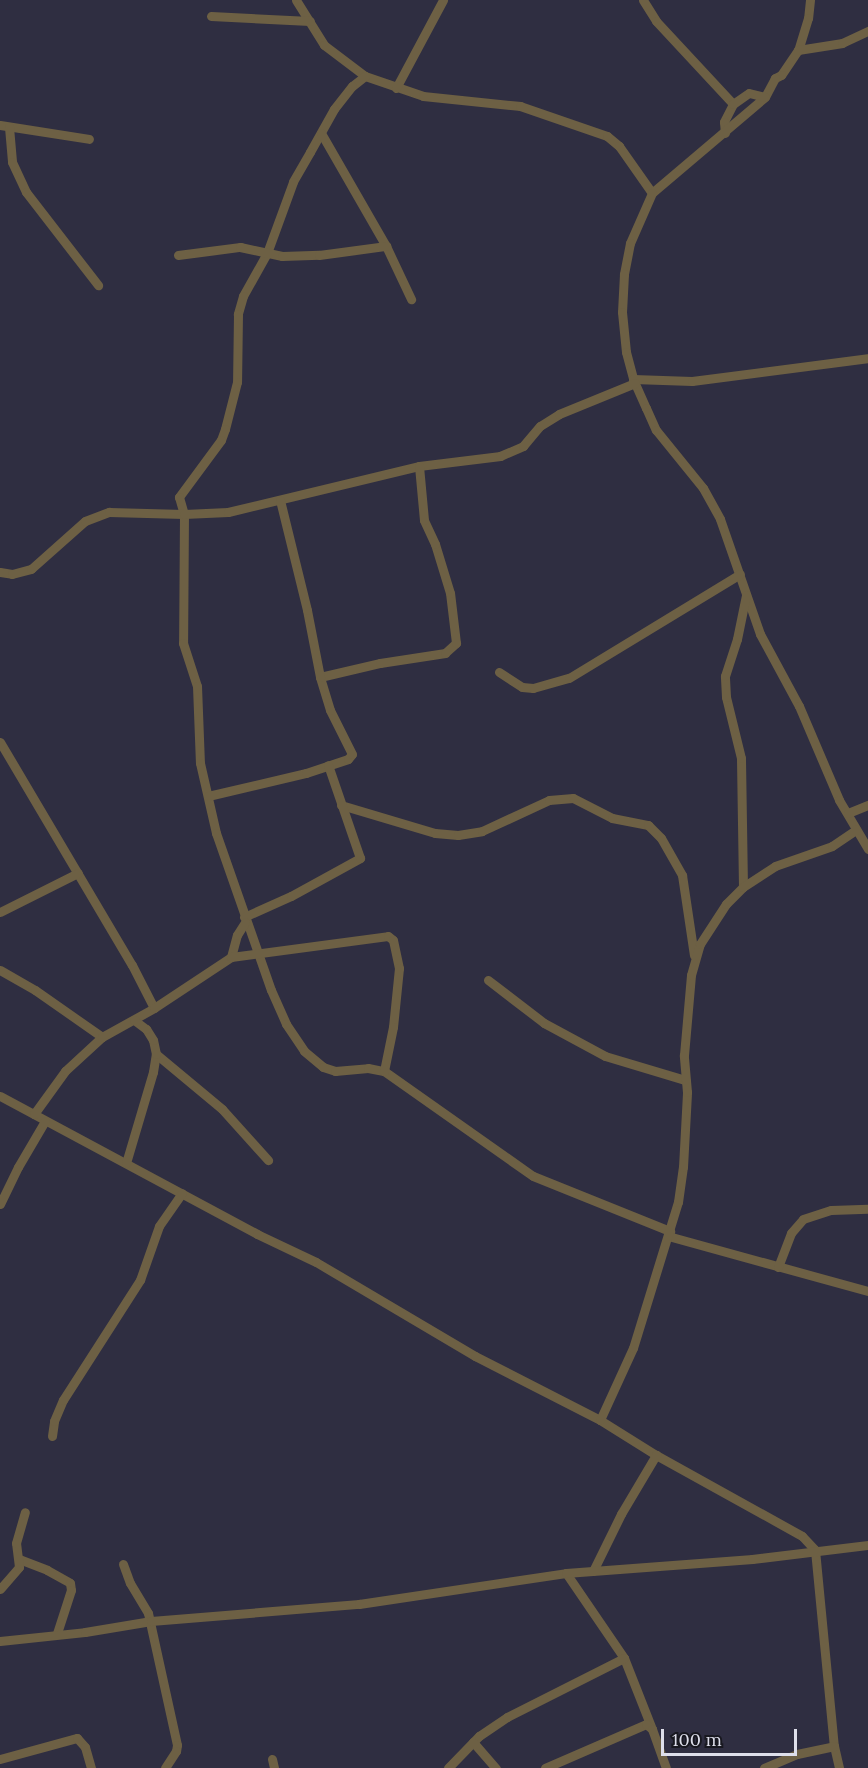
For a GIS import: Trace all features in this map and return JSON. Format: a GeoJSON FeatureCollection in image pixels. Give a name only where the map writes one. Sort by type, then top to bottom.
{"type":"FeatureCollection","features":[{"type":"Feature","properties":{"kind":"street"},"geometry":{"type":"LineString","coordinates":[[296,0],[324,45],[365,76],[396,88],[434,98],[520,106],[595,130],[619,146],[652,193]]}},
{"type":"Feature","properties":{"kind":"street"},"geometry":{"type":"LineString","coordinates":[[396,88],[443,0]]}},
{"type":"Feature","properties":{"kind":"street"},"geometry":{"type":"LineString","coordinates":[[643,0],[656,21],[733,104]]}},
{"type":"Feature","properties":{"kind":"street"},"geometry":{"type":"LineString","coordinates":[[810,0],[808,18],[798,50],[781,75],[775,78],[765,97],[652,193],[630,243],[624,274],[622,312],[626,352],[634,381],[657,430],[703,488],[720,519],[760,634],[799,706],[832,786],[868,849]]}},
{"type":"Feature","properties":{"kind":"street"},"geometry":{"type":"LineString","coordinates":[[211,16],[310,21]]}},
{"type":"Feature","properties":{"kind":"street"},"geometry":{"type":"LineString","coordinates":[[798,50],[842,43],[868,31]]}},
{"type":"Feature","properties":{"kind":"street"},"geometry":{"type":"LineString","coordinates":[[365,76],[352,86],[334,109],[293,182],[267,253],[243,297],[238,314],[237,382],[222,440],[205,464],[180,492],[184,514],[183,643],[197,686],[200,763],[216,833],[244,919],[286,1024],[304,1051],[323,1067],[335,1071],[368,1068],[384,1071],[533,1176],[669,1234],[868,1291]]}},
{"type":"Feature","properties":{"kind":"street"},"geometry":{"type":"LineString","coordinates":[[725,133],[724,122],[733,104],[749,93],[765,97]]}},
{"type":"Feature","properties":{"kind":"street"},"geometry":{"type":"LineString","coordinates":[[88,139],[4,126],[12,162],[26,192],[98,285]]}},
{"type":"Feature","properties":{"kind":"street"},"geometry":{"type":"LineString","coordinates":[[321,133],[386,246],[411,299]]}},
{"type":"Feature","properties":{"kind":"street"},"geometry":{"type":"LineString","coordinates":[[178,255],[240,247],[282,256],[319,255],[386,246]]}},
{"type":"Feature","properties":{"kind":"street"},"geometry":{"type":"LineString","coordinates":[[0,572],[12,574],[31,569],[86,521],[109,512],[184,514],[228,512],[419,466],[512,452],[523,446],[540,426],[559,414],[634,381],[692,381],[868,358]]}},
{"type":"Feature","properties":{"kind":"street"},"geometry":{"type":"LineString","coordinates":[[320,677],[380,663],[445,653],[456,643],[450,593],[435,544],[424,520],[419,466]]}},
{"type":"Feature","properties":{"kind":"street"},"geometry":{"type":"LineString","coordinates":[[208,796],[267,784],[348,759],[352,754],[330,710],[320,677],[307,610],[280,500]]}},
{"type":"Feature","properties":{"kind":"street"},"geometry":{"type":"LineString","coordinates":[[499,672],[522,687],[533,688],[569,678],[740,574]]}},
{"type":"Feature","properties":{"kind":"street"},"geometry":{"type":"LineString","coordinates":[[743,887],[742,768],[733,717],[726,697],[725,676],[737,639],[746,593]]}},
{"type":"Feature","properties":{"kind":"street"},"geometry":{"type":"LineString","coordinates":[[0,742],[78,873],[154,1008]]}},
{"type":"Feature","properties":{"kind":"street"},"geometry":{"type":"LineString","coordinates":[[231,957],[244,919],[359,860],[360,856],[328,765]]}},
{"type":"Feature","properties":{"kind":"street"},"geometry":{"type":"LineString","coordinates":[[341,805],[435,833],[458,835],[482,831],[549,800],[573,798],[612,818],[648,825],[661,838],[674,857],[682,875],[695,958],[684,1055],[686,1080],[684,1167],[669,1234],[633,1348],[600,1420]]}},
{"type":"Feature","properties":{"kind":"street"},"geometry":{"type":"LineString","coordinates":[[848,813],[868,805]]}},
{"type":"Feature","properties":{"kind":"street"},"geometry":{"type":"LineString","coordinates":[[695,958],[708,928],[726,904],[743,887],[775,866],[831,846],[856,830]]}},
{"type":"Feature","properties":{"kind":"street"},"geometry":{"type":"LineString","coordinates":[[0,912],[78,873]]}},
{"type":"Feature","properties":{"kind":"street"},"geometry":{"type":"LineString","coordinates":[[34,1114],[65,1071],[102,1037],[154,1008],[231,957],[388,936],[393,940],[399,968],[393,1027],[384,1071]]}},
{"type":"Feature","properties":{"kind":"street"},"geometry":{"type":"LineString","coordinates":[[0,970],[35,990],[102,1037]]}},
{"type":"Feature","properties":{"kind":"street"},"geometry":{"type":"LineString","coordinates":[[489,980],[544,1023],[604,1056],[686,1080]]}},
{"type":"Feature","properties":{"kind":"street"},"geometry":{"type":"LineString","coordinates":[[126,1163],[153,1072],[156,1054],[153,1040],[146,1029],[134,1020]]}},
{"type":"Feature","properties":{"kind":"street"},"geometry":{"type":"LineString","coordinates":[[156,1054],[222,1109],[268,1160]]}},
{"type":"Feature","properties":{"kind":"street"},"geometry":{"type":"LineString","coordinates":[[0,1096],[316,1262],[475,1356],[600,1420],[656,1455],[783,1523],[802,1536],[816,1550],[834,1746],[839,1768]]}},
{"type":"Feature","properties":{"kind":"street"},"geometry":{"type":"LineString","coordinates":[[0,1204],[22,1158],[45,1121]]}},
{"type":"Feature","properties":{"kind":"street"},"geometry":{"type":"LineString","coordinates":[[52,1436],[54,1420],[63,1400],[140,1280],[159,1226],[182,1193]]}},
{"type":"Feature","properties":{"kind":"street"},"geometry":{"type":"LineString","coordinates":[[778,1267],[790,1233],[803,1219],[831,1210],[868,1209]]}},
{"type":"Feature","properties":{"kind":"street"},"geometry":{"type":"LineString","coordinates":[[593,1571],[621,1514],[656,1455]]}},
{"type":"Feature","properties":{"kind":"street"},"geometry":{"type":"LineString","coordinates":[[0,1589],[16,1573],[19,1559],[16,1543],[25,1512]]}},
{"type":"Feature","properties":{"kind":"street"},"geometry":{"type":"LineString","coordinates":[[0,1641],[57,1633],[85,1632],[151,1621],[359,1604],[566,1573],[752,1559],[868,1545]]}},
{"type":"Feature","properties":{"kind":"street"},"geometry":{"type":"LineString","coordinates":[[19,1559],[47,1570],[70,1583],[71,1590],[57,1633]]}},
{"type":"Feature","properties":{"kind":"street"},"geometry":{"type":"LineString","coordinates":[[123,1564],[130,1583],[147,1606],[177,1745],[176,1751],[165,1768]]}},
{"type":"Feature","properties":{"kind":"street"},"geometry":{"type":"LineString","coordinates":[[566,1573],[624,1658],[666,1768]]}},
{"type":"Feature","properties":{"kind":"street"},"geometry":{"type":"LineString","coordinates":[[448,1768],[473,1742],[507,1717],[624,1658]]}},
{"type":"Feature","properties":{"kind":"street"},"geometry":{"type":"LineString","coordinates":[[545,1768],[642,1725],[649,1725],[652,1729]]}},
{"type":"Feature","properties":{"kind":"street"},"geometry":{"type":"LineString","coordinates":[[0,1759],[77,1738],[85,1747],[91,1768]]}},
{"type":"Feature","properties":{"kind":"street"},"geometry":{"type":"LineString","coordinates":[[473,1742],[496,1768]]}},
{"type":"Feature","properties":{"kind":"street"},"geometry":{"type":"LineString","coordinates":[[764,1768],[807,1751],[834,1746]]}}]}
